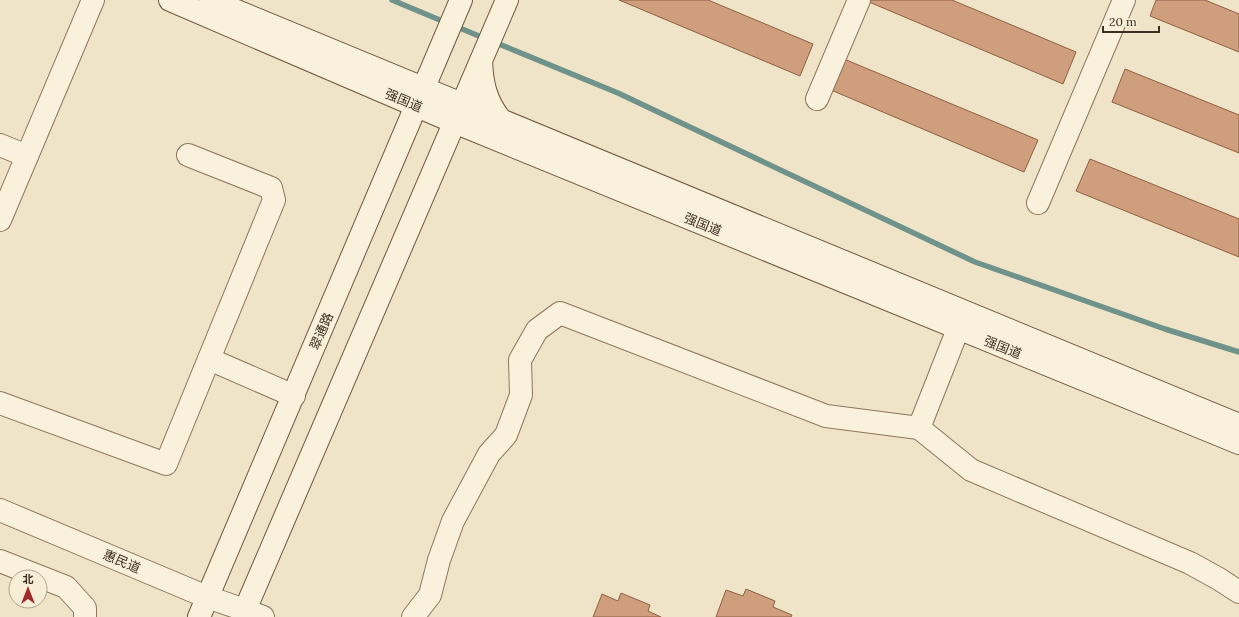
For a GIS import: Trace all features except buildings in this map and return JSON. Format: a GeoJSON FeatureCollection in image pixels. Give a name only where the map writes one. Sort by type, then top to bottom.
{"type":"FeatureCollection","features":[{"type":"Feature","properties":{"kind":"main road"},"geometry":{"type":"LineString","coordinates":[[0,220],[94,0]]}},
{"type":"Feature","properties":{"kind":"main road","name":"强国道"},"geometry":{"type":"LineString","coordinates":[[170,0],[420,97],[455,109],[958,329],[1239,443]]}},
{"type":"Feature","properties":{"kind":"main road","name":"强国道"},"geometry":{"type":"LineString","coordinates":[[210,0],[420,97]]}},
{"type":"Feature","properties":{"kind":"main road","name":"翠通路"},"geometry":{"type":"LineString","coordinates":[[199,617],[461,0]]}},
{"type":"Feature","properties":{"kind":"main road"},"geometry":{"type":"LineString","coordinates":[[817,99],[859,0]]}},
{"type":"Feature","properties":{"kind":"main road"},"geometry":{"type":"LineString","coordinates":[[1038,203],[1124,0]]}},
{"type":"Feature","properties":{"kind":"main road"},"geometry":{"type":"LineString","coordinates":[[250,615],[455,109],[481,60],[503,8]]}},
{"type":"Feature","properties":{"kind":"main road"},"geometry":{"type":"LineString","coordinates":[[442,44],[440,63],[455,109]]}},
{"type":"Feature","properties":{"kind":"main road"},"geometry":{"type":"LineString","coordinates":[[481,60],[483,88],[496,128]]}},
{"type":"Feature","properties":{"kind":"main road","name":"强国道"},"geometry":{"type":"LineString","coordinates":[[496,128],[1239,424]]}},
{"type":"Feature","properties":{"kind":"main road"},"geometry":{"type":"LineString","coordinates":[[0,145],[27,156]]}},
{"type":"Feature","properties":{"kind":"main road"},"geometry":{"type":"LineString","coordinates":[[0,403],[166,464],[274,200],[271,188],[188,155]]}},
{"type":"Feature","properties":{"kind":"main road"},"geometry":{"type":"LineString","coordinates":[[413,617],[430,595],[439,560],[453,520],[489,454],[506,435],[521,395],[520,360],[537,330],[560,313],[826,416],[919,428],[971,470],[1190,563],[1239,592]]}},
{"type":"Feature","properties":{"kind":"main road"},"geometry":{"type":"LineString","coordinates":[[919,428],[958,329]]}},
{"type":"Feature","properties":{"kind":"main road"},"geometry":{"type":"LineString","coordinates":[[209,359],[294,396]]}},
{"type":"Feature","properties":{"kind":"main road","name":"惠民道"},"geometry":{"type":"LineString","coordinates":[[0,510],[250,615]]}},
{"type":"Feature","properties":{"kind":"main road"},"geometry":{"type":"LineString","coordinates":[[0,561],[66,587],[85,608],[86,617]]}},
{"type":"Feature","properties":{"kind":"waterway"},"geometry":{"type":"LineString","coordinates":[[392,0],[447,23]]}},
{"type":"Feature","properties":{"kind":"waterway"},"geometry":{"type":"LineString","coordinates":[[455,26],[486,39]]}},
{"type":"Feature","properties":{"kind":"waterway"},"geometry":{"type":"LineString","coordinates":[[494,42],[618,93],[975,262],[1165,329],[1239,352]]}}]}
